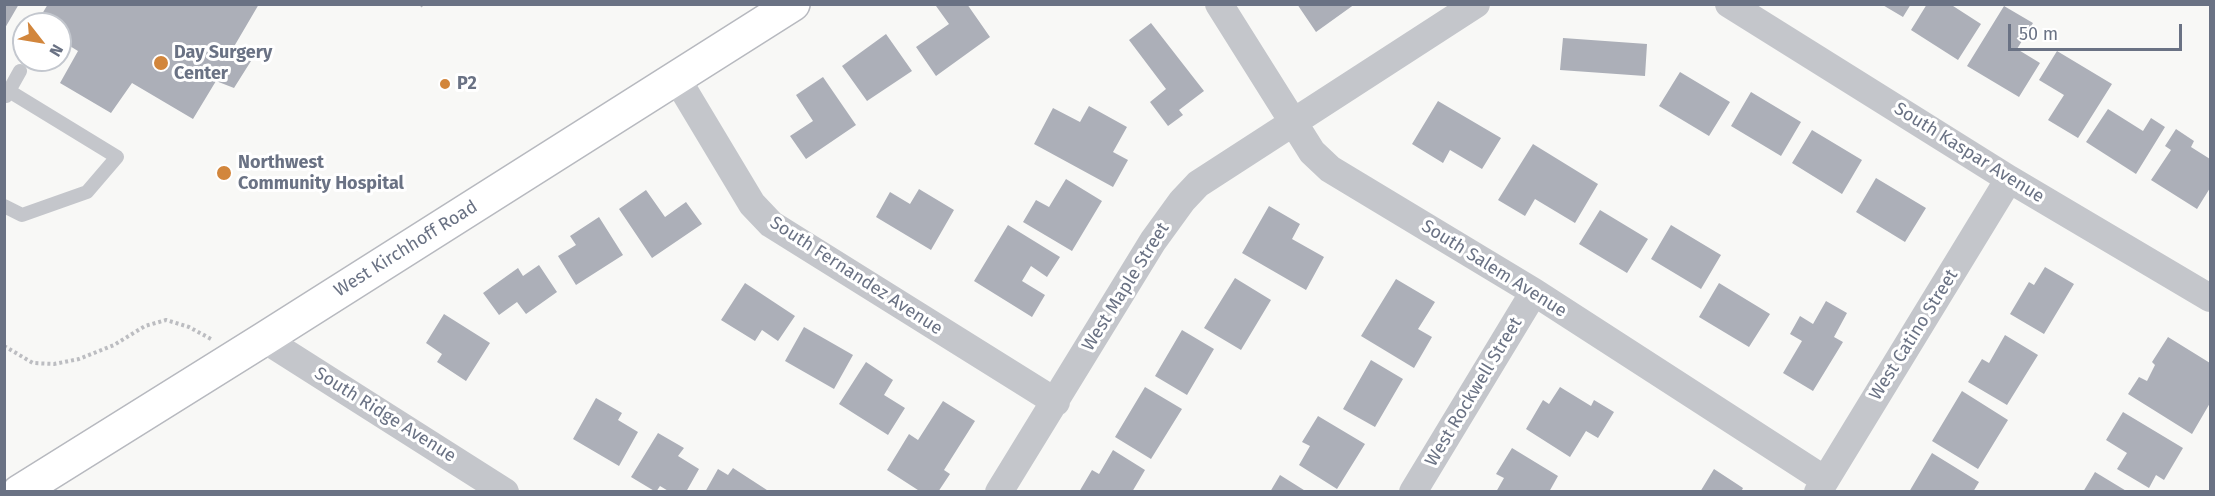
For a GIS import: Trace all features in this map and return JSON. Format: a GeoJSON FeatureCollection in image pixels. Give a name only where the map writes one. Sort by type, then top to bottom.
{"type":"FeatureCollection","features":[{"type":"Feature","properties":{"kind":"main road","name":"West Kirchhoff Road"},"geometry":{"type":"LineString","coordinates":[[19,492],[793,4]]}},
{"type":"Feature","properties":{"kind":"street","name":"South Salem Avenue"},"geometry":{"type":"LineString","coordinates":[[1219,4],[1312,153],[1330,169],[1534,292],[1821,486]]}},
{"type":"Feature","properties":{"kind":"street"},"geometry":{"type":"LineString","coordinates":[[1293,121],[1476,4]]}},
{"type":"Feature","properties":{"kind":"street","name":"South Kaspar Avenue"},"geometry":{"type":"LineString","coordinates":[[1729,4],[2009,179],[2211,298]]}},
{"type":"Feature","properties":{"kind":"street","name":"South Fernandez Avenue"},"geometry":{"type":"LineString","coordinates":[[677,79],[752,204],[771,224],[1056,402]]}},
{"type":"Feature","properties":{"kind":"street","name":"West Maple Street"},"geometry":{"type":"LineString","coordinates":[[999,492],[1154,242],[1182,201],[1198,184],[1293,121]]}},
{"type":"Feature","properties":{"kind":"street","name":"West Catino Street"},"geometry":{"type":"LineString","coordinates":[[1821,486],[2009,179]]}},
{"type":"Feature","properties":{"kind":"street","name":"West Rockwell Street"},"geometry":{"type":"LineString","coordinates":[[1413,492],[1534,292]]}},
{"type":"Feature","properties":{"kind":"street","name":"South Ridge Avenue"},"geometry":{"type":"LineString","coordinates":[[252,347],[505,492]]}},
{"type":"Feature","properties":{"kind":"lane"},"geometry":{"type":"LineString","coordinates":[[4,206],[22,215],[87,192],[117,157],[7,94],[19,72]]}},
{"type":"Feature","properties":{"kind":"path"},"geometry":{"type":"LineString","coordinates":[[4,346],[33,363],[54,364],[79,359],[114,345],[145,326],[166,320],[252,347]]}},
{"type":"Feature","properties":{"kind":"building"},"geometry":{"type":"Polygon","coordinates":[[[5,4],[19,4],[12,12],[5,28],[5,4]]]}},
{"type":"Feature","properties":{"kind":"building","name":"Day Surgery Center"},"geometry":{"type":"Polygon","coordinates":[[[48,4],[259,4],[232,50],[251,61],[234,88],[216,81],[193,119],[132,83],[111,113],[60,83],[66,72],[72,72],[72,62],[78,51],[72,47],[72,12],[43,12],[48,4]]]}},
{"type":"Feature","properties":{"kind":"building"},"geometry":{"type":"Polygon","coordinates":[[[937,4],[967,4],[990,37],[936,76],[916,47],[949,24],[936,6],[937,4]]]}},
{"type":"Feature","properties":{"kind":"building"},"geometry":{"type":"Polygon","coordinates":[[[1297,4],[1355,4],[1316,32],[1297,4]]]}},
{"type":"Feature","properties":{"kind":"building"},"geometry":{"type":"Polygon","coordinates":[[[1881,4],[1911,4],[1903,17],[1881,4]]]}},
{"type":"Feature","properties":{"kind":"building"},"geometry":{"type":"Polygon","coordinates":[[[1927,4],[1950,4],[1981,24],[1958,60],[1911,30],[1927,4]]]}},
{"type":"Feature","properties":{"kind":"building"},"geometry":{"type":"Polygon","coordinates":[[[2004,6],[2033,23],[2017,49],[2040,63],[2019,97],[1967,66],[2004,6]]]}},
{"type":"Feature","properties":{"kind":"building"},"geometry":{"type":"Polygon","coordinates":[[[1151,23],[1204,91],[1179,110],[1183,115],[1168,126],[1150,102],[1166,89],[1129,40],[1151,23]]]}},
{"type":"Feature","properties":{"kind":"building"},"geometry":{"type":"Polygon","coordinates":[[[886,34],[912,71],[867,101],[842,66],[886,34]]]}},
{"type":"Feature","properties":{"kind":"building"},"geometry":{"type":"Polygon","coordinates":[[[1563,38],[1647,44],[1645,76],[1560,70],[1563,38]]]}},
{"type":"Feature","properties":{"kind":"building"},"geometry":{"type":"Polygon","coordinates":[[[2057,51],[2112,84],[2078,138],[2048,120],[2064,95],[2039,80],[2057,51]]]}},
{"type":"Feature","properties":{"kind":"building"},"geometry":{"type":"Polygon","coordinates":[[[1680,72],[1730,102],[1709,136],[1659,106],[1680,72]]]}},
{"type":"Feature","properties":{"kind":"building"},"geometry":{"type":"Polygon","coordinates":[[[823,77],[856,125],[806,159],[790,136],[813,121],[796,95],[823,77]]]}},
{"type":"Feature","properties":{"kind":"building"},"geometry":{"type":"Polygon","coordinates":[[[1751,92],[1801,122],[1781,156],[1731,126],[1751,92]]]}},
{"type":"Feature","properties":{"kind":"building"},"geometry":{"type":"Polygon","coordinates":[[[1438,101],[1501,138],[1482,169],[1450,150],[1443,163],[1412,144],[1438,101]]]}},
{"type":"Feature","properties":{"kind":"building"},"geometry":{"type":"Polygon","coordinates":[[[1089,106],[1127,127],[1113,152],[1128,160],[1113,187],[1034,144],[1053,108],[1080,122],[1089,106]]]}},
{"type":"Feature","properties":{"kind":"building"},"geometry":{"type":"Polygon","coordinates":[[[2108,109],[2143,131],[2151,118],[2165,127],[2136,174],[2086,142],[2108,109]]]}},
{"type":"Feature","properties":{"kind":"building"},"geometry":{"type":"Polygon","coordinates":[[[2176,129],[2194,141],[2191,147],[2210,159],[2210,188],[2197,209],[2151,180],[2171,150],[2165,146],[2176,129]]]}},
{"type":"Feature","properties":{"kind":"building"},"geometry":{"type":"Polygon","coordinates":[[[1812,130],[1862,160],[1842,194],[1792,163],[1812,130]]]}},
{"type":"Feature","properties":{"kind":"building"},"geometry":{"type":"Polygon","coordinates":[[[1533,144],[1598,184],[1575,223],[1535,199],[1525,216],[1498,200],[1533,144]]]}},
{"type":"Feature","properties":{"kind":"building"},"geometry":{"type":"Polygon","coordinates":[[[1876,178],[1926,208],[1905,242],[1856,212],[1876,178]]]}},
{"type":"Feature","properties":{"kind":"building"},"geometry":{"type":"Polygon","coordinates":[[[1066,179],[1102,201],[1072,251],[1023,222],[1036,200],[1049,207],[1066,179]]]}},
{"type":"Feature","properties":{"kind":"building"},"geometry":{"type":"Polygon","coordinates":[[[919,189],[954,210],[931,250],[876,217],[890,192],[910,204],[919,189]]]}},
{"type":"Feature","properties":{"kind":"building"},"geometry":{"type":"Polygon","coordinates":[[[646,190],[665,217],[686,202],[702,224],[652,258],[619,209],[646,190]]]}},
{"type":"Feature","properties":{"kind":"building"},"geometry":{"type":"Polygon","coordinates":[[[1269,206],[1300,224],[1292,239],[1324,257],[1306,290],[1242,253],[1269,206]]]}},
{"type":"Feature","properties":{"kind":"building"},"geometry":{"type":"Polygon","coordinates":[[[1600,210],[1648,239],[1627,273],[1579,244],[1600,210]]]}},
{"type":"Feature","properties":{"kind":"building"},"geometry":{"type":"Polygon","coordinates":[[[599,217],[623,255],[576,285],[558,256],[576,245],[570,236],[599,217]]]}},
{"type":"Feature","properties":{"kind":"building"},"geometry":{"type":"Polygon","coordinates":[[[1008,225],[1060,257],[1047,277],[1031,266],[1022,281],[1045,295],[1032,317],[974,281],[1008,225]]]}},
{"type":"Feature","properties":{"kind":"building"},"geometry":{"type":"Polygon","coordinates":[[[1671,225],[1721,255],[1701,289],[1651,259],[1671,225]]]}},
{"type":"Feature","properties":{"kind":"building"},"geometry":{"type":"Polygon","coordinates":[[[539,265],[557,292],[526,314],[517,302],[499,315],[483,293],[518,268],[523,276],[539,265]]]}},
{"type":"Feature","properties":{"kind":"building"},"geometry":{"type":"Polygon","coordinates":[[[2045,267],[2074,284],[2044,334],[2010,314],[2029,282],[2034,285],[2045,267]]]}},
{"type":"Feature","properties":{"kind":"building"},"geometry":{"type":"Polygon","coordinates":[[[1235,278],[1271,300],[1241,350],[1204,328],[1235,278]]]}},
{"type":"Feature","properties":{"kind":"building"},"geometry":{"type":"Polygon","coordinates":[[[1396,279],[1435,302],[1418,329],[1432,337],[1414,368],[1361,336],[1396,279]]]}},
{"type":"Feature","properties":{"kind":"building"},"geometry":{"type":"Polygon","coordinates":[[[745,283],[795,316],[778,341],[762,330],[755,341],[721,320],[745,283]]]}},
{"type":"Feature","properties":{"kind":"building"},"geometry":{"type":"Polygon","coordinates":[[[1719,283],[1770,314],[1749,347],[1699,317],[1719,283]]]}},
{"type":"Feature","properties":{"kind":"building"},"geometry":{"type":"Polygon","coordinates":[[[1826,301],[1847,313],[1834,337],[1843,342],[1813,391],[1783,373],[1802,341],[1790,334],[1800,316],[1813,324],[1826,301]]]}},
{"type":"Feature","properties":{"kind":"building"},"geometry":{"type":"Polygon","coordinates":[[[444,314],[490,343],[466,381],[437,362],[442,354],[426,343],[444,314]]]}},
{"type":"Feature","properties":{"kind":"building"},"geometry":{"type":"Polygon","coordinates":[[[804,327],[853,355],[834,389],[785,361],[804,327]]]}},
{"type":"Feature","properties":{"kind":"building"},"geometry":{"type":"Polygon","coordinates":[[[1182,330],[1214,349],[1187,395],[1155,376],[1182,330]]]}},
{"type":"Feature","properties":{"kind":"building"},"geometry":{"type":"Polygon","coordinates":[[[2005,335],[2038,355],[2007,405],[1968,382],[1982,359],[1989,363],[2005,335]]]}},
{"type":"Feature","properties":{"kind":"building"},"geometry":{"type":"Polygon","coordinates":[[[2168,337],[2210,363],[2210,403],[2192,434],[2128,394],[2139,377],[2147,381],[2155,365],[2152,362],[2168,337]]]}},
{"type":"Feature","properties":{"kind":"building"},"geometry":{"type":"Polygon","coordinates":[[[1371,360],[1403,379],[1375,427],[1343,409],[1371,360]]]}},
{"type":"Feature","properties":{"kind":"building"},"geometry":{"type":"Polygon","coordinates":[[[866,362],[893,380],[884,395],[905,408],[888,435],[839,404],[866,362]]]}},
{"type":"Feature","properties":{"kind":"building"},"geometry":{"type":"Polygon","coordinates":[[[1145,387],[1182,409],[1151,459],[1115,437],[1145,387]]]}},
{"type":"Feature","properties":{"kind":"building"},"geometry":{"type":"Polygon","coordinates":[[[1560,387],[1591,406],[1594,400],[1614,412],[1598,438],[1586,431],[1570,457],[1526,429],[1543,400],[1549,404],[1560,387]]]}},
{"type":"Feature","properties":{"kind":"building"},"geometry":{"type":"Polygon","coordinates":[[[1962,391],[2008,420],[1978,469],[1932,441],[1962,391]]]}},
{"type":"Feature","properties":{"kind":"building"},"geometry":{"type":"Polygon","coordinates":[[[596,398],[622,413],[618,420],[638,432],[619,466],[573,439],[596,398]]]}},
{"type":"Feature","properties":{"kind":"building"},"geometry":{"type":"Polygon","coordinates":[[[943,401],[975,421],[944,470],[950,474],[938,492],[921,492],[887,470],[909,434],[918,440],[943,401]]]}},
{"type":"Feature","properties":{"kind":"building"},"geometry":{"type":"Polygon","coordinates":[[[2123,412],[2183,448],[2164,480],[2156,475],[2149,488],[2117,469],[2127,453],[2106,440],[2123,412]]]}},
{"type":"Feature","properties":{"kind":"building"},"geometry":{"type":"Polygon","coordinates":[[[1318,416],[1365,444],[1337,489],[1299,465],[1310,446],[1302,442],[1318,416]]]}},
{"type":"Feature","properties":{"kind":"building"},"geometry":{"type":"Polygon","coordinates":[[[658,433],[684,448],[678,456],[699,469],[686,492],[670,492],[660,486],[656,492],[631,477],[658,433]]]}},
{"type":"Feature","properties":{"kind":"building"},"geometry":{"type":"Polygon","coordinates":[[[1512,448],[1558,476],[1549,492],[1496,492],[1504,478],[1496,474],[1512,448]]]}},
{"type":"Feature","properties":{"kind":"building"},"geometry":{"type":"Polygon","coordinates":[[[1113,450],[1145,470],[1132,492],[1079,492],[1092,470],[1099,474],[1113,450]]]}},
{"type":"Feature","properties":{"kind":"building"},"geometry":{"type":"Polygon","coordinates":[[[1932,453],[1979,482],[1973,492],[1909,492],[1932,453]]]}},
{"type":"Feature","properties":{"kind":"building"},"geometry":{"type":"Polygon","coordinates":[[[733,468],[770,492],[705,492],[718,469],[728,475],[733,468]]]}},
{"type":"Feature","properties":{"kind":"building"},"geometry":{"type":"Polygon","coordinates":[[[1714,469],[1743,488],[1741,492],[1700,492],[1714,469]]]}},
{"type":"Feature","properties":{"kind":"building"},"geometry":{"type":"Polygon","coordinates":[[[2095,472],[2128,492],[2083,492],[2095,472]]]}},
{"type":"Feature","properties":{"kind":"building"},"geometry":{"type":"Polygon","coordinates":[[[1280,475],[1307,492],[1270,492],[1280,475]]]}},
{"type":"Feature","properties":{"kind":"place","name":"Day Surgery Center"},"geometry":{"type":"Point","coordinates":[161,63]}},
{"type":"Feature","properties":{"kind":"place","name":"P2"},"geometry":{"type":"Point","coordinates":[445,84]}},
{"type":"Feature","properties":{"kind":"place","name":"Northwest Community Hospital"},"geometry":{"type":"Point","coordinates":[224,173]}}]}
